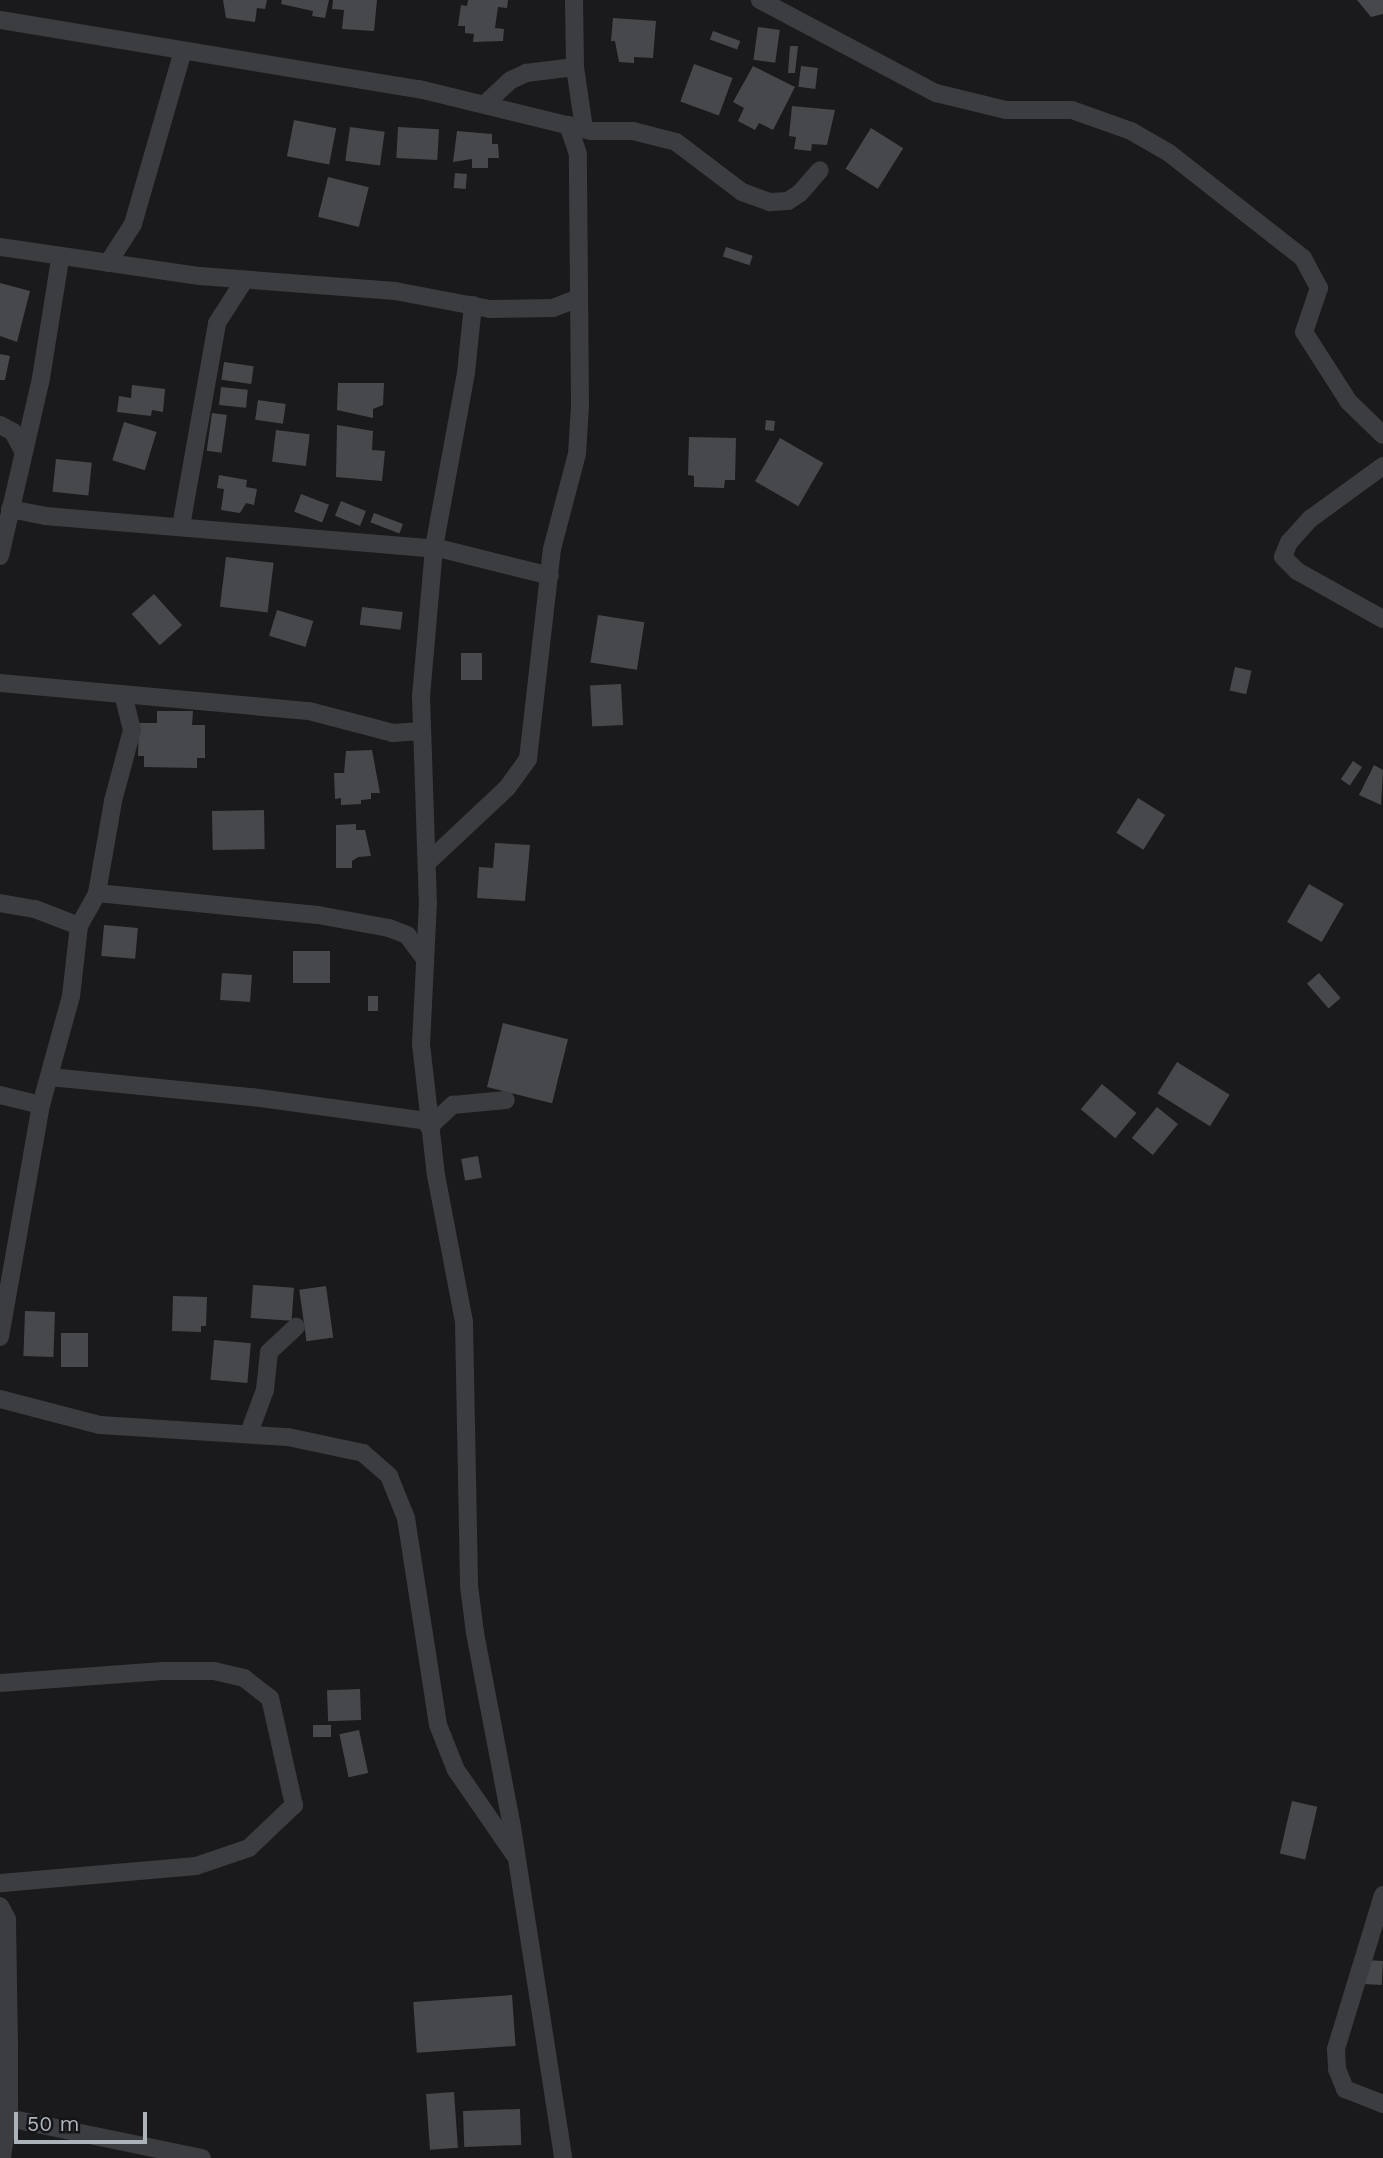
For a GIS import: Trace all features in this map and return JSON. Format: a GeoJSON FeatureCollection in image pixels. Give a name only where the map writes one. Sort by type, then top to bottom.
{"type":"FeatureCollection","features":[{"type":"Feature","properties":{"kind":"street"},"geometry":{"type":"LineString","coordinates":[[427,863],[507,788],[528,759],[556,522],[577,454],[579,298],[574,0]]}},
{"type":"Feature","properties":{"kind":"street"},"geometry":{"type":"LineString","coordinates":[[760,0],[936,93],[1006,110],[1072,110],[1131,131],[1169,153],[1303,258],[1319,288],[1304,332],[1349,402],[1383,435]]}},
{"type":"Feature","properties":{"kind":"street"},"geometry":{"type":"LineString","coordinates":[[0,19],[419,89],[576,127],[633,131],[676,142],[742,192],[770,202],[788,201],[800,193],[820,170]]}},
{"type":"Feature","properties":{"kind":"street"},"geometry":{"type":"LineString","coordinates":[[108,263],[133,224],[183,51]]}},
{"type":"Feature","properties":{"kind":"street"},"geometry":{"type":"LineString","coordinates":[[485,104],[511,80],[526,74],[575,67]]}},
{"type":"Feature","properties":{"kind":"street"},"geometry":{"type":"LineString","coordinates":[[0,247],[60,259],[244,281],[395,291],[473,305],[527,310],[553,308],[579,298]]}},
{"type":"Feature","properties":{"kind":"street"},"geometry":{"type":"LineString","coordinates":[[0,556],[22,449],[41,378],[60,259]]}},
{"type":"Feature","properties":{"kind":"street"},"geometry":{"type":"LineString","coordinates":[[181,526],[218,323],[244,281]]}},
{"type":"Feature","properties":{"kind":"street"},"geometry":{"type":"LineString","coordinates":[[473,305],[466,373],[434,548],[421,731],[427,863],[421,1044],[429,1124],[464,1322],[469,1586],[563,2158]]}},
{"type":"Feature","properties":{"kind":"street"},"geometry":{"type":"LineString","coordinates":[[0,425],[13,432],[22,449]]}},
{"type":"Feature","properties":{"kind":"street"},"geometry":{"type":"LineString","coordinates":[[1383,467],[1310,519],[1289,542],[1283,557],[1297,571],[1383,619]]}},
{"type":"Feature","properties":{"kind":"street"},"geometry":{"type":"LineString","coordinates":[[10,509],[434,548],[550,576]]}},
{"type":"Feature","properties":{"kind":"street"},"geometry":{"type":"LineString","coordinates":[[0,683],[124,698],[309,711],[393,733],[421,731]]}},
{"type":"Feature","properties":{"kind":"street"},"geometry":{"type":"LineString","coordinates":[[0,1337],[41,1105],[71,996],[79,926],[97,893],[113,801],[132,730],[124,698]]}},
{"type":"Feature","properties":{"kind":"street"},"geometry":{"type":"LineString","coordinates":[[97,893],[318,915],[389,928],[407,936],[425,959]]}},
{"type":"Feature","properties":{"kind":"street"},"geometry":{"type":"LineString","coordinates":[[0,903],[35,909],[79,926]]}},
{"type":"Feature","properties":{"kind":"street"},"geometry":{"type":"LineString","coordinates":[[50,1077],[252,1097],[429,1124],[453,1105],[506,1100]]}},
{"type":"Feature","properties":{"kind":"street"},"geometry":{"type":"LineString","coordinates":[[0,1095],[41,1105]]}},
{"type":"Feature","properties":{"kind":"street"},"geometry":{"type":"LineString","coordinates":[[249,1433],[265,1390],[269,1352],[296,1327]]}},
{"type":"Feature","properties":{"kind":"street"},"geometry":{"type":"LineString","coordinates":[[0,1399],[100,1424],[249,1433],[363,1453],[389,1476],[405,1518],[438,1725],[456,1770],[515,1855]]}},
{"type":"Feature","properties":{"kind":"street"},"geometry":{"type":"LineString","coordinates":[[0,1683],[163,1671],[214,1671],[244,1678],[270,1698],[295,1805],[250,1848],[196,1866],[0,1883]]}},
{"type":"Feature","properties":{"kind":"street"},"geometry":{"type":"LineString","coordinates":[[1383,1895],[1336,2049],[1345,2089],[1383,2104]]}},
{"type":"Feature","properties":{"kind":"street"},"geometry":{"type":"LineString","coordinates":[[0,1906],[7,1919],[8,2118],[2,2158]]}},
{"type":"Feature","properties":{"kind":"street"},"geometry":{"type":"LineString","coordinates":[[8,2118],[202,2158]]}},
{"type":"Feature","properties":{"kind":"building"},"geometry":{"type":"Polygon","coordinates":[[[223,0],[267,0],[265,9],[257,8],[255,22],[226,18],[223,0]]]}},
{"type":"Feature","properties":{"kind":"building"},"geometry":{"type":"Polygon","coordinates":[[[282,0],[329,0],[325,18],[312,16],[313,11],[281,4],[282,0]]]}},
{"type":"Feature","properties":{"kind":"building"},"geometry":{"type":"Polygon","coordinates":[[[333,0],[377,0],[374,31],[342,29],[344,10],[332,9],[333,0]]]}},
{"type":"Feature","properties":{"kind":"building"},"geometry":{"type":"Polygon","coordinates":[[[468,0],[508,0],[507,8],[498,7],[495,28],[504,29],[503,41],[473,42],[474,34],[465,33],[465,26],[458,26],[461,5],[467,6],[468,0]]]}},
{"type":"Feature","properties":{"kind":"building"},"geometry":{"type":"Polygon","coordinates":[[[1357,0],[1383,0],[1383,14],[1371,17],[1357,0]]]}},
{"type":"Feature","properties":{"kind":"building"},"geometry":{"type":"Polygon","coordinates":[[[613,18],[656,21],[653,58],[634,57],[634,63],[619,62],[615,41],[611,41],[613,18]]]}},
{"type":"Feature","properties":{"kind":"building"},"geometry":{"type":"Polygon","coordinates":[[[758,27],[780,30],[775,63],[753,60],[758,27]]]}},
{"type":"Feature","properties":{"kind":"building"},"geometry":{"type":"Polygon","coordinates":[[[713,31],[740,41],[737,49],[710,39],[713,31]]]}},
{"type":"Feature","properties":{"kind":"building"},"geometry":{"type":"Polygon","coordinates":[[[790,46],[798,46],[795,73],[788,73],[790,46]]]}},
{"type":"Feature","properties":{"kind":"building"},"geometry":{"type":"Polygon","coordinates":[[[694,64],[733,78],[719,116],[680,102],[694,64]]]}},
{"type":"Feature","properties":{"kind":"building"},"geometry":{"type":"Polygon","coordinates":[[[753,66],[795,87],[773,130],[759,123],[755,130],[738,121],[744,108],[733,102],[753,66]]]}},
{"type":"Feature","properties":{"kind":"building"},"geometry":{"type":"Polygon","coordinates":[[[801,66],[818,68],[815,89],[798,87],[801,66]]]}},
{"type":"Feature","properties":{"kind":"building"},"geometry":{"type":"Polygon","coordinates":[[[792,106],[835,110],[827,145],[812,144],[811,151],[794,149],[796,137],[789,136],[792,106]]]}},
{"type":"Feature","properties":{"kind":"building"},"geometry":{"type":"Polygon","coordinates":[[[294,120],[336,128],[329,165],[287,156],[294,120]]]}},
{"type":"Feature","properties":{"kind":"building"},"geometry":{"type":"Polygon","coordinates":[[[350,127],[385,132],[380,166],[345,161],[350,127]]]}},
{"type":"Feature","properties":{"kind":"building"},"geometry":{"type":"Polygon","coordinates":[[[398,127],[439,129],[437,160],[396,158],[398,127]]]}},
{"type":"Feature","properties":{"kind":"building"},"geometry":{"type":"Polygon","coordinates":[[[871,128],[903,148],[878,189],[846,169],[871,128]]]}},
{"type":"Feature","properties":{"kind":"building"},"geometry":{"type":"Polygon","coordinates":[[[457,131],[492,134],[492,144],[498,144],[499,158],[488,158],[488,168],[472,168],[472,159],[453,162],[457,131]]]}},
{"type":"Feature","properties":{"kind":"building"},"geometry":{"type":"Polygon","coordinates":[[[455,173],[467,174],[466,189],[454,188],[455,173]]]}},
{"type":"Feature","properties":{"kind":"building"},"geometry":{"type":"Polygon","coordinates":[[[328,177],[369,187],[359,227],[318,217],[328,177]]]}},
{"type":"Feature","properties":{"kind":"building"},"geometry":{"type":"Polygon","coordinates":[[[726,247],[753,256],[750,265],[723,257],[726,247]]]}},
{"type":"Feature","properties":{"kind":"building"},"geometry":{"type":"Polygon","coordinates":[[[0,283],[30,291],[17,342],[0,336],[0,283]]]}},
{"type":"Feature","properties":{"kind":"building"},"geometry":{"type":"Polygon","coordinates":[[[0,354],[10,356],[5,380],[0,380],[0,354]]]}},
{"type":"Feature","properties":{"kind":"building"},"geometry":{"type":"Polygon","coordinates":[[[224,362],[254,366],[251,384],[221,380],[224,362]]]}},
{"type":"Feature","properties":{"kind":"building"},"geometry":{"type":"Polygon","coordinates":[[[338,383],[384,383],[383,405],[373,409],[373,418],[337,410],[338,383]]]}},
{"type":"Feature","properties":{"kind":"building"},"geometry":{"type":"Polygon","coordinates":[[[132,385],[165,389],[163,412],[152,410],[151,416],[117,412],[119,396],[131,398],[132,385]]]}},
{"type":"Feature","properties":{"kind":"building"},"geometry":{"type":"Polygon","coordinates":[[[221,387],[248,390],[246,408],[219,405],[221,387]]]}},
{"type":"Feature","properties":{"kind":"building"},"geometry":{"type":"Polygon","coordinates":[[[258,400],[286,404],[283,424],[255,420],[258,400]]]}},
{"type":"Feature","properties":{"kind":"building"},"geometry":{"type":"Polygon","coordinates":[[[212,413],[227,415],[222,453],[207,451],[212,413]]]}},
{"type":"Feature","properties":{"kind":"building"},"geometry":{"type":"Polygon","coordinates":[[[766,420],[775,421],[774,431],[765,430],[766,420]]]}},
{"type":"Feature","properties":{"kind":"building"},"geometry":{"type":"Polygon","coordinates":[[[124,422],[157,432],[145,470],[112,460],[124,422]]]}},
{"type":"Feature","properties":{"kind":"building"},"geometry":{"type":"Polygon","coordinates":[[[337,425],[373,431],[372,450],[385,451],[382,481],[336,477],[337,425]]]}},
{"type":"Feature","properties":{"kind":"building"},"geometry":{"type":"Polygon","coordinates":[[[276,430],[310,434],[306,466],[272,462],[276,430]]]}},
{"type":"Feature","properties":{"kind":"building"},"geometry":{"type":"Polygon","coordinates":[[[689,437],[736,438],[735,480],[725,480],[724,488],[694,487],[694,476],[688,475],[689,437]]]}},
{"type":"Feature","properties":{"kind":"building"},"geometry":{"type":"Polygon","coordinates":[[[780,438],[823,463],[798,506],[755,481],[780,438]]]}},
{"type":"Feature","properties":{"kind":"building"},"geometry":{"type":"Polygon","coordinates":[[[56,459],[92,463],[88,496],[53,492],[56,459]]]}},
{"type":"Feature","properties":{"kind":"building"},"geometry":{"type":"Polygon","coordinates":[[[219,475],[247,480],[246,487],[257,489],[254,505],[246,503],[240,513],[221,510],[224,489],[217,488],[219,475]]]}},
{"type":"Feature","properties":{"kind":"building"},"geometry":{"type":"Polygon","coordinates":[[[301,494],[329,505],[322,522],[294,512],[301,494]]]}},
{"type":"Feature","properties":{"kind":"building"},"geometry":{"type":"Polygon","coordinates":[[[341,501],[366,511],[360,526],[335,516],[341,501]]]}},
{"type":"Feature","properties":{"kind":"building"},"geometry":{"type":"Polygon","coordinates":[[[374,513],[403,524],[399,533],[370,522],[374,513]]]}},
{"type":"Feature","properties":{"kind":"building"},"geometry":{"type":"Polygon","coordinates":[[[226,557],[274,563],[268,612],[220,607],[226,557]]]}},
{"type":"Feature","properties":{"kind":"building"},"geometry":{"type":"Polygon","coordinates":[[[154,594],[182,625],[160,645],[132,614],[154,594]]]}},
{"type":"Feature","properties":{"kind":"building"},"geometry":{"type":"Polygon","coordinates":[[[362,607],[403,612],[401,630],[360,625],[362,607]]]}},
{"type":"Feature","properties":{"kind":"building"},"geometry":{"type":"Polygon","coordinates":[[[277,610],[313,621],[305,647],[269,636],[277,610]]]}},
{"type":"Feature","properties":{"kind":"building"},"geometry":{"type":"Polygon","coordinates":[[[598,615],[644,622],[637,670],[590,662],[598,615]]]}},
{"type":"Feature","properties":{"kind":"building"},"geometry":{"type":"Polygon","coordinates":[[[461,653],[482,653],[482,680],[461,680],[461,653]]]}},
{"type":"Feature","properties":{"kind":"building"},"geometry":{"type":"Polygon","coordinates":[[[1235,667],[1252,671],[1246,694],[1230,690],[1235,667]]]}},
{"type":"Feature","properties":{"kind":"building"},"geometry":{"type":"Polygon","coordinates":[[[621,684],[623,725],[592,727],[590,686],[621,684]]]}},
{"type":"Feature","properties":{"kind":"building"},"geometry":{"type":"Polygon","coordinates":[[[157,711],[193,711],[192,725],[205,725],[205,758],[197,758],[197,768],[144,767],[144,756],[138,756],[139,723],[157,723],[157,711]]]}},
{"type":"Feature","properties":{"kind":"building"},"geometry":{"type":"Polygon","coordinates":[[[372,750],[380,793],[371,793],[371,799],[361,800],[361,804],[341,805],[341,798],[335,799],[334,773],[344,773],[346,751],[372,750]]]}},
{"type":"Feature","properties":{"kind":"building"},"geometry":{"type":"Polygon","coordinates":[[[1353,761],[1362,767],[1350,785],[1341,779],[1353,761]]]}},
{"type":"Feature","properties":{"kind":"building"},"geometry":{"type":"Polygon","coordinates":[[[1374,765],[1383,770],[1381,805],[1359,795],[1374,765]]]}},
{"type":"Feature","properties":{"kind":"building"},"geometry":{"type":"Polygon","coordinates":[[[1138,798],[1165,815],[1143,850],[1116,833],[1138,798]]]}},
{"type":"Feature","properties":{"kind":"building"},"geometry":{"type":"Polygon","coordinates":[[[264,810],[265,849],[213,850],[212,811],[264,810]]]}},
{"type":"Feature","properties":{"kind":"building"},"geometry":{"type":"Polygon","coordinates":[[[356,824],[356,830],[365,830],[371,856],[358,857],[352,861],[352,868],[336,868],[336,825],[356,824]]]}},
{"type":"Feature","properties":{"kind":"building"},"geometry":{"type":"Polygon","coordinates":[[[495,843],[530,845],[525,901],[477,898],[479,867],[493,868],[495,843]]]}},
{"type":"Feature","properties":{"kind":"building"},"geometry":{"type":"Polygon","coordinates":[[[1309,884],[1344,904],[1322,942],[1287,922],[1309,884]]]}},
{"type":"Feature","properties":{"kind":"building"},"geometry":{"type":"Polygon","coordinates":[[[104,925],[138,928],[135,959],[101,956],[104,925]]]}},
{"type":"Feature","properties":{"kind":"building"},"geometry":{"type":"Polygon","coordinates":[[[293,951],[330,951],[330,983],[293,983],[293,951]]]}},
{"type":"Feature","properties":{"kind":"building"},"geometry":{"type":"Polygon","coordinates":[[[222,973],[252,975],[250,1002],[220,1000],[222,973]]]}},
{"type":"Feature","properties":{"kind":"building"},"geometry":{"type":"Polygon","coordinates":[[[1319,973],[1341,998],[1329,1008],[1307,983],[1319,973]]]}},
{"type":"Feature","properties":{"kind":"building"},"geometry":{"type":"Polygon","coordinates":[[[368,996],[378,996],[378,1011],[368,1011],[368,996]]]}},
{"type":"Feature","properties":{"kind":"building"},"geometry":{"type":"Polygon","coordinates":[[[503,1023],[568,1039],[552,1103],[487,1087],[503,1023]]]}},
{"type":"Feature","properties":{"kind":"building"},"geometry":{"type":"Polygon","coordinates":[[[1177,1062],[1230,1095],[1210,1126],[1157,1093],[1177,1062]]]}},
{"type":"Feature","properties":{"kind":"building"},"geometry":{"type":"Polygon","coordinates":[[[1102,1084],[1136,1113],[1115,1138],[1081,1109],[1102,1084]]]}},
{"type":"Feature","properties":{"kind":"building"},"geometry":{"type":"Polygon","coordinates":[[[1157,1107],[1178,1124],[1153,1155],[1132,1138],[1157,1107]]]}},
{"type":"Feature","properties":{"kind":"building"},"geometry":{"type":"Polygon","coordinates":[[[478,1156],[482,1178],[465,1181],[461,1159],[478,1156]]]}},
{"type":"Feature","properties":{"kind":"building"},"geometry":{"type":"Polygon","coordinates":[[[253,1285],[294,1288],[292,1321],[251,1318],[253,1285]]]}},
{"type":"Feature","properties":{"kind":"building"},"geometry":{"type":"Polygon","coordinates":[[[326,1286],[333,1337],[306,1341],[299,1290],[326,1286]]]}},
{"type":"Feature","properties":{"kind":"building"},"geometry":{"type":"Polygon","coordinates":[[[173,1296],[207,1297],[206,1326],[201,1326],[201,1332],[172,1331],[173,1296]]]}},
{"type":"Feature","properties":{"kind":"building"},"geometry":{"type":"Polygon","coordinates":[[[25,1311],[55,1312],[53,1357],[23,1356],[25,1311]]]}},
{"type":"Feature","properties":{"kind":"building"},"geometry":{"type":"Polygon","coordinates":[[[61,1333],[88,1333],[88,1367],[61,1367],[61,1333]]]}},
{"type":"Feature","properties":{"kind":"building"},"geometry":{"type":"Polygon","coordinates":[[[214,1340],[251,1343],[247,1383],[211,1380],[214,1340]]]}},
{"type":"Feature","properties":{"kind":"building"},"geometry":{"type":"Polygon","coordinates":[[[360,1689],[361,1720],[328,1721],[327,1690],[360,1689]]]}},
{"type":"Feature","properties":{"kind":"building"},"geometry":{"type":"Polygon","coordinates":[[[313,1725],[331,1725],[331,1737],[313,1737],[313,1725]]]}},
{"type":"Feature","properties":{"kind":"building"},"geometry":{"type":"Polygon","coordinates":[[[359,1730],[368,1773],[349,1777],[339,1734],[359,1730]]]}},
{"type":"Feature","properties":{"kind":"building"},"geometry":{"type":"Polygon","coordinates":[[[1292,1801],[1317,1807],[1305,1859],[1280,1854],[1292,1801]]]}},
{"type":"Feature","properties":{"kind":"building"},"geometry":{"type":"Polygon","coordinates":[[[1364,1960],[1383,1961],[1382,1985],[1363,1984],[1364,1960]]]}},
{"type":"Feature","properties":{"kind":"building"},"geometry":{"type":"Polygon","coordinates":[[[512,1995],[516,2046],[417,2053],[413,2002],[512,1995]]]}},
{"type":"Feature","properties":{"kind":"building"},"geometry":{"type":"Polygon","coordinates":[[[454,2092],[458,2148],[430,2150],[426,2094],[454,2092]]]}},
{"type":"Feature","properties":{"kind":"building"},"geometry":{"type":"Polygon","coordinates":[[[520,2109],[521,2145],[464,2147],[463,2111],[520,2109]]]}}]}
